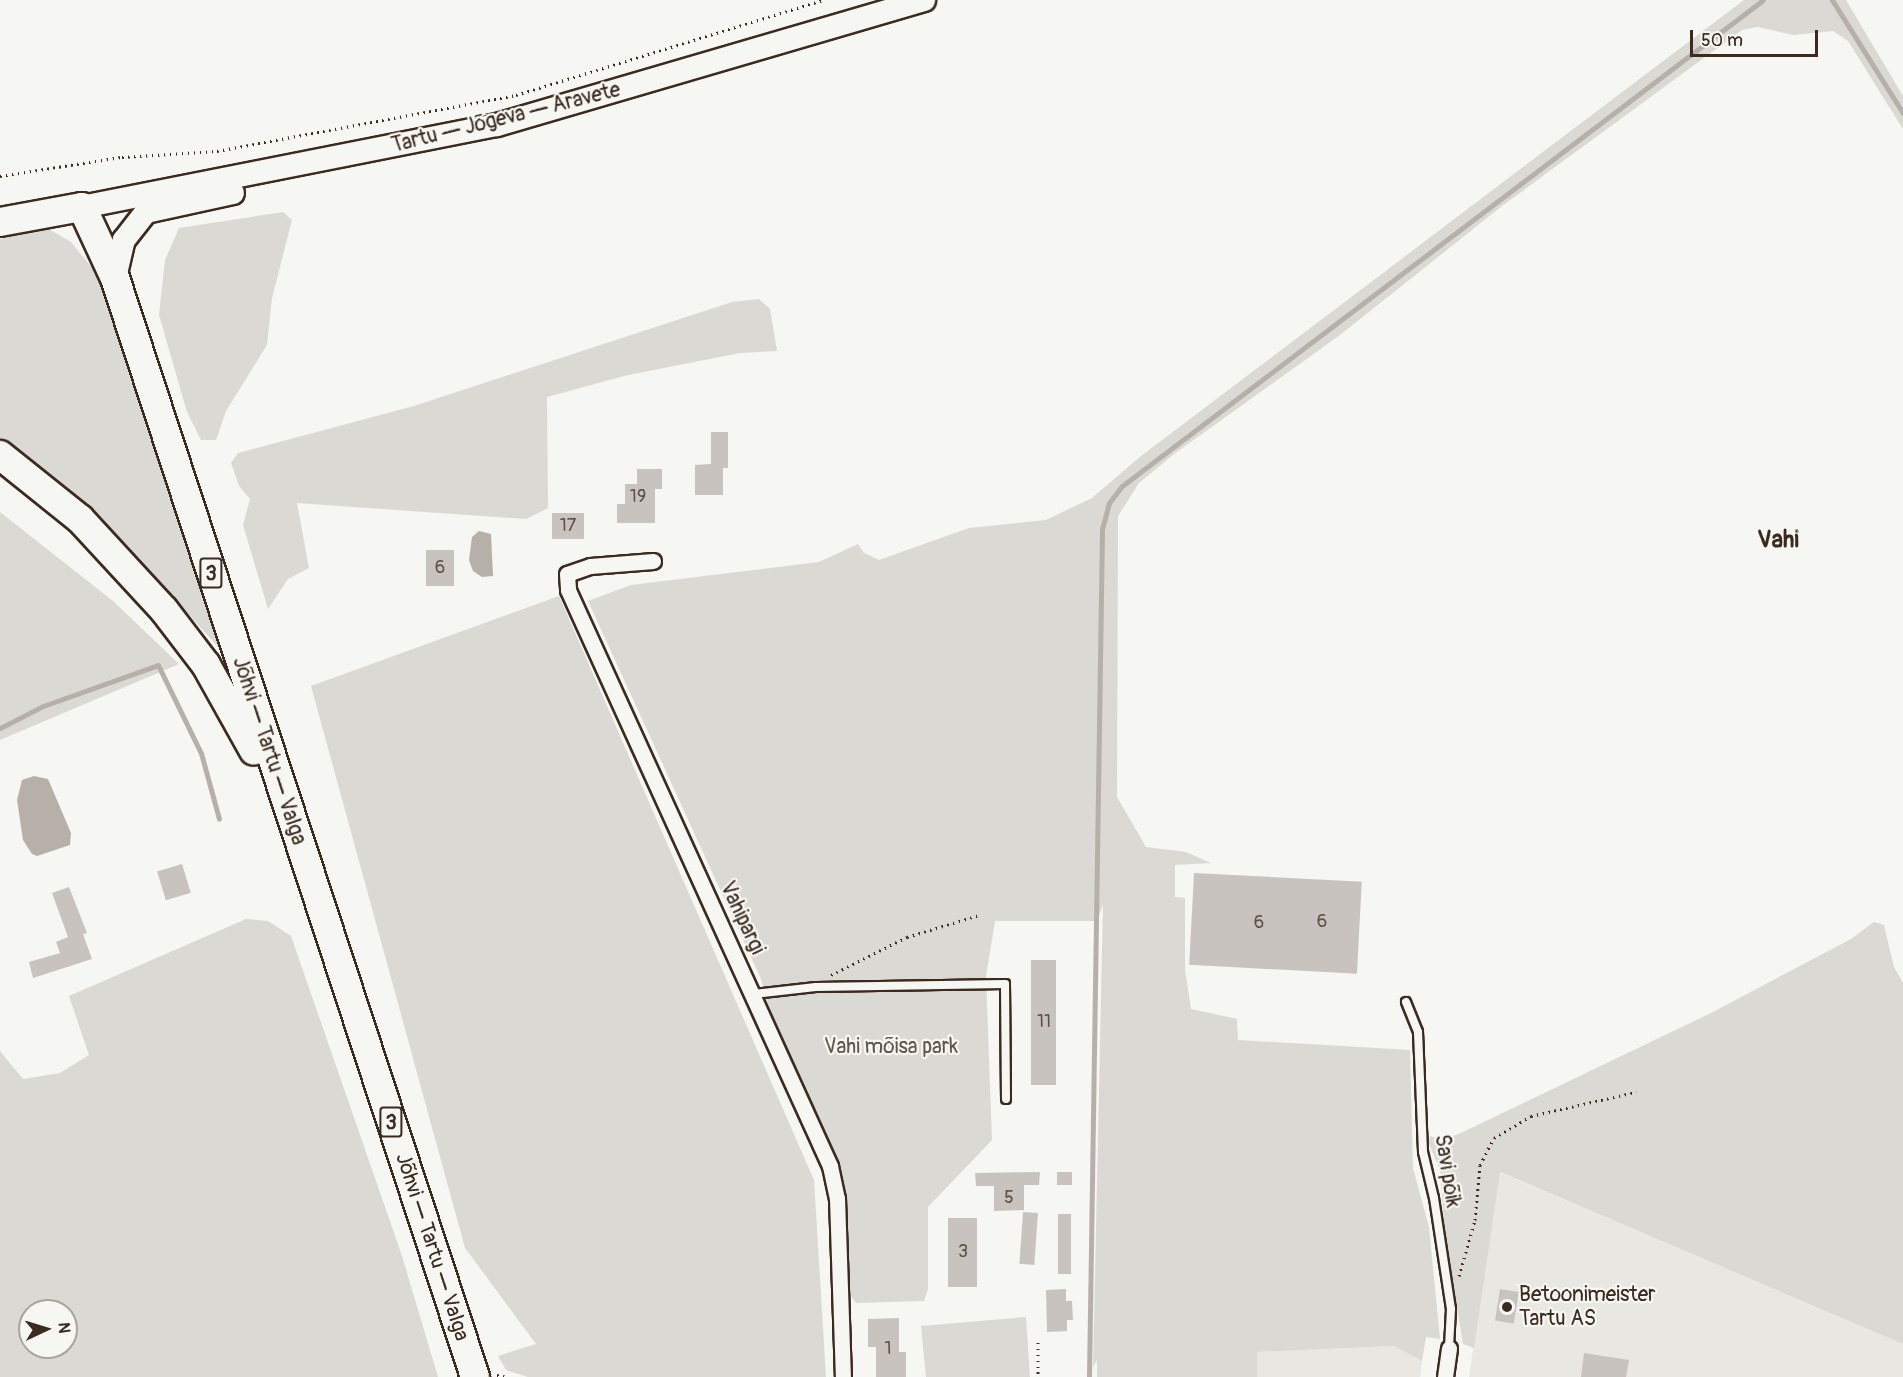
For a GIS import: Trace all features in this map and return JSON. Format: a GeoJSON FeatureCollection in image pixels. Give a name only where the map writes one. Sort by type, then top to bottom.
{"type":"FeatureCollection","features":[{"type":"Feature","properties":{"kind":"highway"},"geometry":{"type":"LineString","coordinates":[[0,222],[82,207]]}},
{"type":"Feature","properties":{"kind":"highway","name":"Jõhvi — Tartu — Valga"},"geometry":{"type":"LineString","coordinates":[[82,207],[115,278],[475,1377]]}},
{"type":"Feature","properties":{"kind":"highway"},"geometry":{"type":"LineString","coordinates":[[8,462],[80,519],[164,610],[206,665],[261,764],[307,867]]}},
{"type":"Feature","properties":{"kind":"main road","name":"Tartu — Jõgeva — Aravete"},"geometry":{"type":"LineString","coordinates":[[82,207],[320,162],[523,118],[924,0]]}},
{"type":"Feature","properties":{"kind":"main road"},"geometry":{"type":"LineString","coordinates":[[115,278],[124,240],[146,212],[297,180],[320,162]]}},
{"type":"Feature","properties":{"kind":"street","name":"Vahipargi"},"geometry":{"type":"LineString","coordinates":[[653,561],[590,566],[574,571],[567,574],[568,590],[754,994],[774,1048],[823,1149],[835,1187],[844,1309],[843,1377]]}},
{"type":"Feature","properties":{"kind":"street"},"geometry":{"type":"LineString","coordinates":[[1444,1377],[1449,1348]]}},
{"type":"Feature","properties":{"kind":"lane"},"geometry":{"type":"LineString","coordinates":[[754,994],[816,987],[1005,984],[1006,1099]]}},
{"type":"Feature","properties":{"kind":"lane","name":"Savi põik"},"geometry":{"type":"LineString","coordinates":[[1406,1002],[1418,1032],[1423,1152],[1434,1198],[1448,1292],[1449,1348]]}},
{"type":"Feature","properties":{"kind":"path"},"geometry":{"type":"LineString","coordinates":[[0,176],[122,157],[217,151],[516,95],[823,0]]}},
{"type":"Feature","properties":{"kind":"path"},"geometry":{"type":"LineString","coordinates":[[816,987],[870,952],[979,915]]}},
{"type":"Feature","properties":{"kind":"path"},"geometry":{"type":"LineString","coordinates":[[1448,1292],[1462,1270],[1475,1220],[1480,1165],[1494,1137],[1531,1116],[1636,1092]]}},
{"type":"Feature","properties":{"kind":"path"},"geometry":{"type":"LineString","coordinates":[[1038,1342],[1038,1377]]}},
{"type":"Feature","properties":{"kind":"shaded area"},"geometry":{"type":"Polygon","coordinates":[[[479,531],[491,534],[493,576],[482,577],[473,571],[469,560],[472,537],[479,531]]]}},
{"type":"Feature","properties":{"kind":"shaded area"},"geometry":{"type":"Polygon","coordinates":[[[34,776],[48,779],[71,833],[70,845],[37,856],[32,854],[23,840],[17,800],[22,780],[34,776]]]}},
{"type":"Feature","properties":{"kind":"shaded area"},"geometry":{"type":"Polygon","coordinates":[[[1499,1172],[1903,1344],[1903,1377],[1469,1377],[1499,1172]]]}},
{"type":"Feature","properties":{"kind":"shaded area"},"geometry":{"type":"Polygon","coordinates":[[[1394,1346],[1422,1361],[1420,1377],[1257,1377],[1257,1352],[1394,1346]]]}},
{"type":"Feature","properties":{"kind":"green space","name":"Vahi mõisa park"},"geometry":{"type":"Polygon","coordinates":[[[1744,0],[1846,0],[1903,96],[1903,129],[1848,41],[1833,31],[1793,35],[1758,27],[1742,30],[1502,206],[1340,335],[1174,454],[1139,483],[1118,516],[1117,797],[1146,847],[1186,852],[1211,863],[1175,865],[1175,897],[1185,898],[1185,970],[1191,1009],[1237,1019],[1238,1040],[1410,1050],[1413,1168],[1429,1227],[1440,1339],[1426,1337],[1422,1361],[1394,1346],[1257,1352],[1257,1377],[1097,1377],[1097,1360],[1093,1367],[1103,904],[1097,921],[995,921],[986,977],[992,1140],[928,1207],[928,1289],[924,1301],[856,1303],[850,1295],[844,1187],[772,1020],[761,979],[588,601],[631,585],[819,562],[858,544],[864,553],[879,560],[969,528],[1046,520],[1092,498],[1141,456],[1744,0]]]}},
{"type":"Feature","properties":{"kind":"green space"},"geometry":{"type":"Polygon","coordinates":[[[283,212],[292,220],[272,298],[267,345],[226,411],[216,440],[201,440],[187,412],[159,315],[165,260],[179,228],[283,212]]]}},
{"type":"Feature","properties":{"kind":"green space"},"geometry":{"type":"Polygon","coordinates":[[[47,228],[71,242],[97,274],[168,476],[219,648],[110,527],[0,438],[0,239],[47,228]]]}},
{"type":"Feature","properties":{"kind":"green space"},"geometry":{"type":"Polygon","coordinates":[[[759,299],[770,309],[777,351],[740,353],[628,375],[547,397],[548,508],[526,519],[297,503],[309,568],[288,579],[268,609],[243,525],[250,499],[239,486],[231,463],[238,453],[414,406],[732,302],[759,299]]]}},
{"type":"Feature","properties":{"kind":"green space"},"geometry":{"type":"Polygon","coordinates":[[[0,512],[113,601],[179,664],[0,740],[0,512]]]}},
{"type":"Feature","properties":{"kind":"green space"},"geometry":{"type":"Polygon","coordinates":[[[559,596],[814,1180],[826,1377],[528,1377],[506,1370],[498,1356],[536,1344],[465,1248],[311,686],[559,596]]]}},
{"type":"Feature","properties":{"kind":"green space"},"geometry":{"type":"Polygon","coordinates":[[[246,919],[268,921],[291,936],[402,1256],[438,1377],[0,1377],[0,1051],[23,1079],[60,1073],[89,1055],[69,996],[246,919]]]}},
{"type":"Feature","properties":{"kind":"green space"},"geometry":{"type":"Polygon","coordinates":[[[1874,922],[1884,925],[1894,967],[1903,983],[1903,1344],[1500,1172],[1474,1348],[1463,1344],[1445,1236],[1440,1170],[1429,1144],[1430,1136],[1443,1140],[1463,1132],[1711,1013],[1851,939],[1874,922]]]}},
{"type":"Feature","properties":{"kind":"green space"},"geometry":{"type":"Polygon","coordinates":[[[1026,1317],[1030,1377],[926,1377],[921,1326],[1026,1317]]]}},
{"type":"Feature","properties":{"kind":"building"},"geometry":{"type":"Polygon","coordinates":[[[711,432],[728,432],[728,468],[723,468],[723,495],[695,495],[695,465],[711,464],[711,432]]]}},
{"type":"Feature","properties":{"kind":"building"},"geometry":{"type":"Polygon","coordinates":[[[637,469],[662,469],[662,489],[655,489],[655,523],[617,523],[617,504],[625,504],[625,484],[637,484],[637,469]]]}},
{"type":"Feature","properties":{"kind":"building"},"geometry":{"type":"Polygon","coordinates":[[[552,513],[584,513],[584,539],[552,539],[552,513]]]}},
{"type":"Feature","properties":{"kind":"building"},"geometry":{"type":"Polygon","coordinates":[[[426,550],[454,550],[454,586],[426,586],[426,550]]]}},
{"type":"Feature","properties":{"kind":"building"},"geometry":{"type":"Polygon","coordinates":[[[182,864],[191,893],[166,900],[157,872],[182,864]]]}},
{"type":"Feature","properties":{"kind":"building"},"geometry":{"type":"Polygon","coordinates":[[[1194,873],[1362,882],[1357,974],[1189,965],[1194,873]]]}},
{"type":"Feature","properties":{"kind":"building"},"geometry":{"type":"Polygon","coordinates":[[[69,887],[87,933],[83,934],[92,959],[33,978],[29,962],[60,953],[56,942],[68,937],[52,893],[69,887]]]}},
{"type":"Feature","properties":{"kind":"building"},"geometry":{"type":"Polygon","coordinates":[[[1031,960],[1056,960],[1056,1085],[1031,1085],[1031,960]]]}},
{"type":"Feature","properties":{"kind":"building"},"geometry":{"type":"Polygon","coordinates":[[[1040,1172],[1039,1185],[1024,1185],[1024,1210],[994,1211],[994,1186],[976,1186],[975,1173],[1040,1172]]]}},
{"type":"Feature","properties":{"kind":"building"},"geometry":{"type":"Polygon","coordinates":[[[1057,1172],[1072,1172],[1072,1185],[1057,1185],[1057,1172]]]}},
{"type":"Feature","properties":{"kind":"building"},"geometry":{"type":"Polygon","coordinates":[[[1023,1212],[1038,1213],[1034,1265],[1019,1264],[1023,1212]]]}},
{"type":"Feature","properties":{"kind":"building"},"geometry":{"type":"Polygon","coordinates":[[[1058,1214],[1071,1214],[1071,1274],[1058,1274],[1058,1214]]]}},
{"type":"Feature","properties":{"kind":"building"},"geometry":{"type":"Polygon","coordinates":[[[948,1218],[977,1218],[977,1287],[948,1287],[948,1218]]]}},
{"type":"Feature","properties":{"kind":"building"},"geometry":{"type":"Polygon","coordinates":[[[1066,1289],[1066,1301],[1072,1301],[1073,1320],[1067,1320],[1067,1331],[1047,1332],[1046,1290],[1066,1289]]]}},
{"type":"Feature","properties":{"kind":"building","name":"Betoonimeister Tartu AS"},"geometry":{"type":"Polygon","coordinates":[[[1500,1289],[1519,1292],[1514,1324],[1495,1321],[1500,1289]]]}},
{"type":"Feature","properties":{"kind":"building"},"geometry":{"type":"Polygon","coordinates":[[[899,1318],[899,1352],[906,1352],[906,1377],[876,1377],[876,1347],[868,1347],[868,1319],[899,1318]]]}},
{"type":"Feature","properties":{"kind":"building"},"geometry":{"type":"Polygon","coordinates":[[[1584,1353],[1629,1360],[1626,1377],[1581,1377],[1584,1353]]]}},
{"type":"Feature","properties":{"kind":"waterway"},"geometry":{"type":"LineString","coordinates":[[1089,1377],[1102,529],[1109,503],[1122,486],[1763,0]]}},
{"type":"Feature","properties":{"kind":"waterway"},"geometry":{"type":"LineString","coordinates":[[1832,0],[1903,113]]}},
{"type":"Feature","properties":{"kind":"waterway"},"geometry":{"type":"LineString","coordinates":[[0,728],[43,706],[158,665],[201,753],[219,819]]}},
{"type":"Feature","properties":{"kind":"place","name":"Betoonimeister Tartu AS"},"geometry":{"type":"Point","coordinates":[1507,1307]}},
{"type":"Feature","properties":{"kind":"district","name":"Vahi"},"geometry":{"type":"Point","coordinates":[1778,540]}}]}
